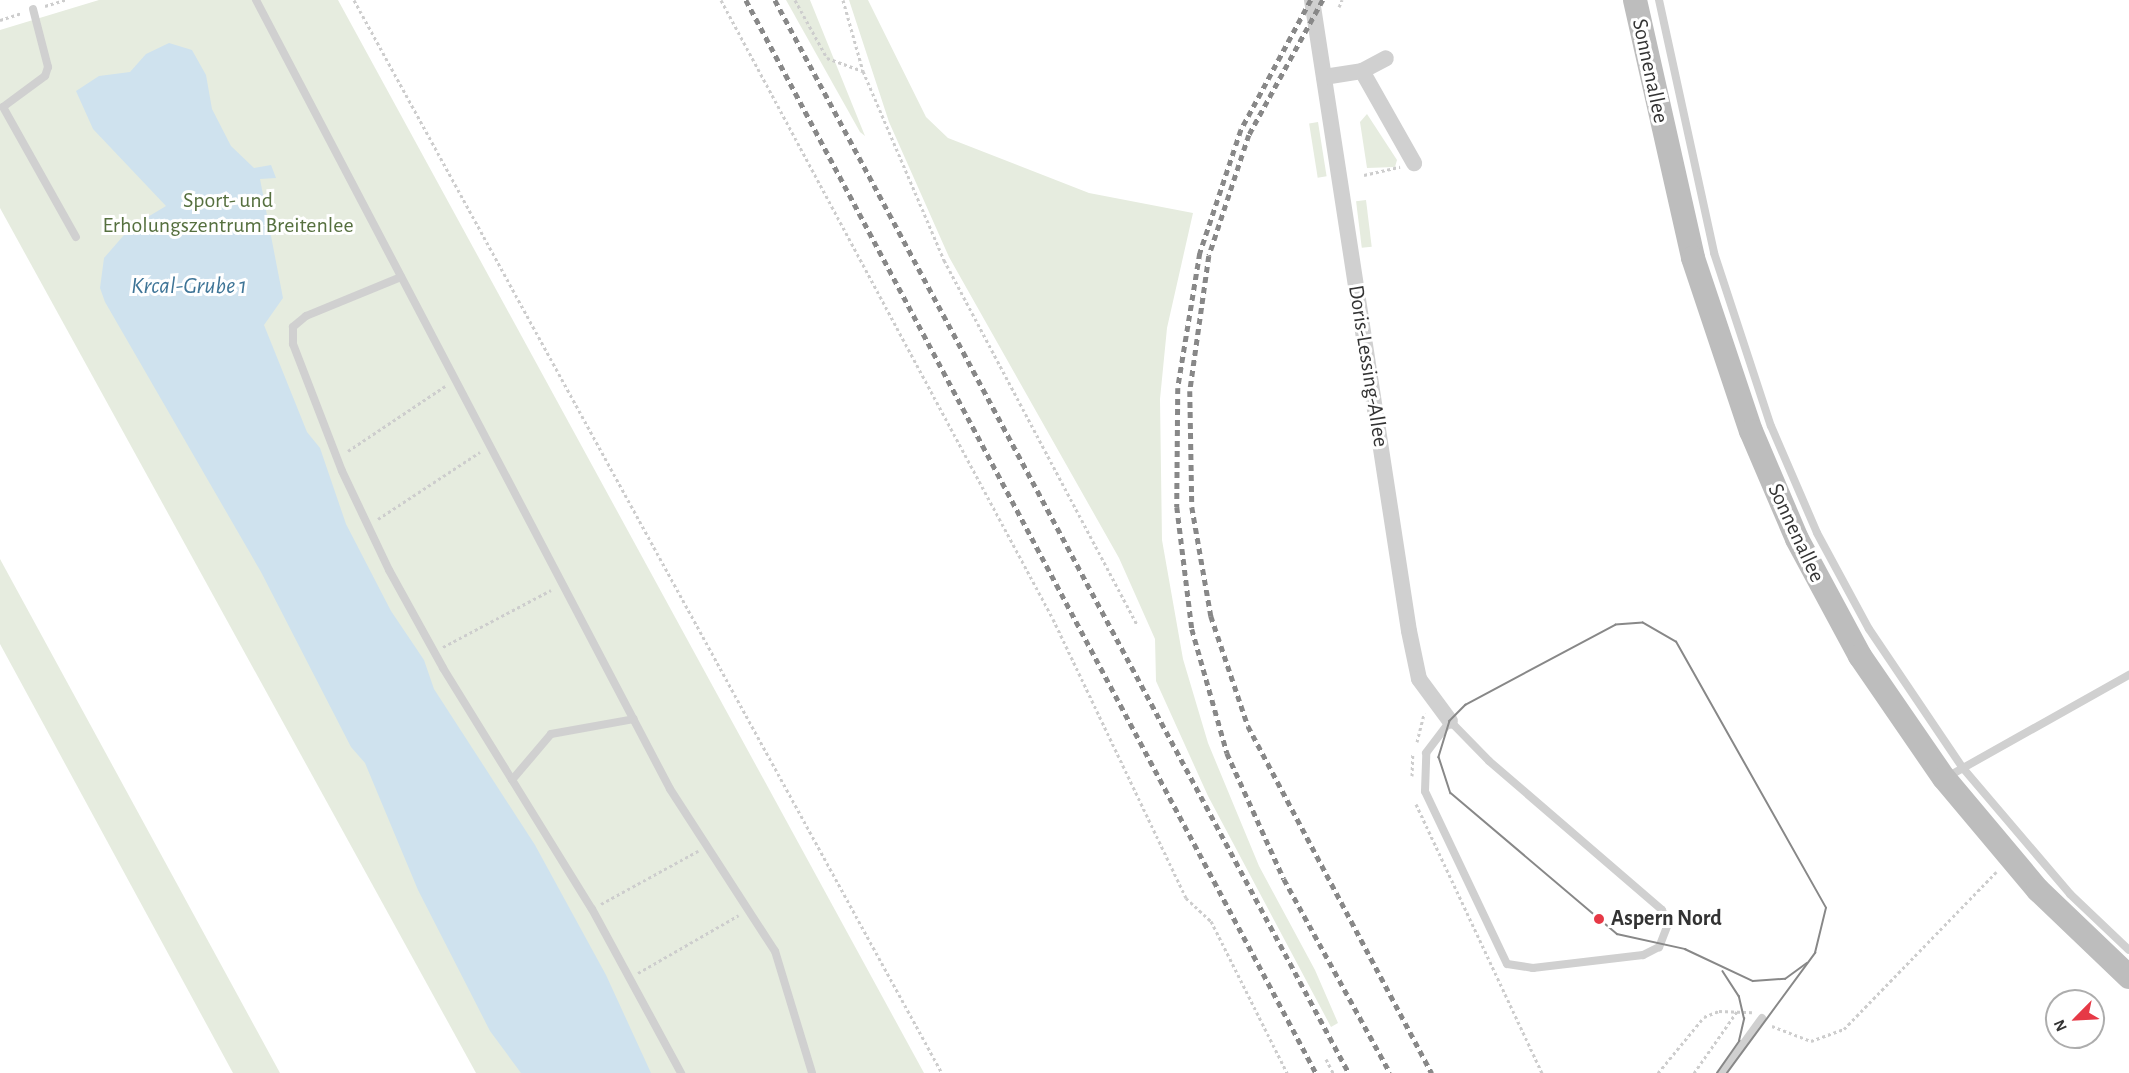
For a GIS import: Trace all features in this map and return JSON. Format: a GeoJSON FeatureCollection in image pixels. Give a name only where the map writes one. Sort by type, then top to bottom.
{"type":"FeatureCollection","features":[{"type":"Feature","properties":{"kind":"street","name":"Doris-Lessing-Allee"},"geometry":{"type":"LineString","coordinates":[[1312,0],[1409,631],[1419,679],[1450,721]]}},
{"type":"Feature","properties":{"kind":"street","name":"Sonnenallee"},"geometry":{"type":"LineString","coordinates":[[1635,0],[1693,258],[1751,431],[1830,602],[2038,890],[2129,977]]}},
{"type":"Feature","properties":{"kind":"street"},"geometry":{"type":"LineString","coordinates":[[1324,77],[1362,71],[1386,58]]}},
{"type":"Feature","properties":{"kind":"street"},"geometry":{"type":"LineString","coordinates":[[1362,71],[1409,164]]}},
{"type":"Feature","properties":{"kind":"lane"},"geometry":{"type":"LineString","coordinates":[[256,0],[401,277],[566,582],[634,719],[705,847],[748,910],[783,969],[812,1073]]}},
{"type":"Feature","properties":{"kind":"lane"},"geometry":{"type":"LineString","coordinates":[[1659,0],[1714,254],[1771,426],[1817,533],[1869,629],[1953,773],[2070,894],[2129,950]]}},
{"type":"Feature","properties":{"kind":"lane"},"geometry":{"type":"LineString","coordinates":[[33,9],[48,67],[40,80],[3,107],[75,237]]}},
{"type":"Feature","properties":{"kind":"lane"},"geometry":{"type":"LineString","coordinates":[[401,277],[306,316],[293,327],[293,344],[337,458],[367,526],[434,652],[592,909],[681,1073]]}},
{"type":"Feature","properties":{"kind":"lane"},"geometry":{"type":"LineString","coordinates":[[1953,773],[2129,675]]}},
{"type":"Feature","properties":{"kind":"lane"},"geometry":{"type":"LineString","coordinates":[[512,780],[551,734],[634,719]]}},
{"type":"Feature","properties":{"kind":"lane"},"geometry":{"type":"LineString","coordinates":[[1450,721],[1489,761],[1662,910],[1668,924],[1659,947],[1643,955],[1533,968],[1507,964],[1425,791],[1426,753],[1450,721]]}},
{"type":"Feature","properties":{"kind":"lane"},"geometry":{"type":"LineString","coordinates":[[1722,1073],[1762,1018]]}},
{"type":"Feature","properties":{"kind":"path"},"geometry":{"type":"LineString","coordinates":[[354,0],[942,1073]]}},
{"type":"Feature","properties":{"kind":"path"},"geometry":{"type":"LineString","coordinates":[[721,0],[1053,619],[1186,898],[1211,921],[1287,1073]]}},
{"type":"Feature","properties":{"kind":"path"},"geometry":{"type":"LineString","coordinates":[[795,0],[827,58],[863,71]]}},
{"type":"Feature","properties":{"kind":"path"},"geometry":{"type":"LineString","coordinates":[[843,0],[863,71],[944,260],[1137,625]]}},
{"type":"Feature","properties":{"kind":"path"},"geometry":{"type":"LineString","coordinates":[[1339,7],[1342,0]]}},
{"type":"Feature","properties":{"kind":"path"},"geometry":{"type":"LineString","coordinates":[[1364,175],[1409,164]]}},
{"type":"Feature","properties":{"kind":"path"},"geometry":{"type":"LineString","coordinates":[[337,458],[456,378]]}},
{"type":"Feature","properties":{"kind":"path"},"geometry":{"type":"LineString","coordinates":[[367,526],[492,445]]}},
{"type":"Feature","properties":{"kind":"path"},"geometry":{"type":"LineString","coordinates":[[434,652],[566,582]]}},
{"type":"Feature","properties":{"kind":"path"},"geometry":{"type":"LineString","coordinates":[[592,909],[705,847]]}},
{"type":"Feature","properties":{"kind":"path"},"geometry":{"type":"LineString","coordinates":[[1778,1032],[1812,1041],[1844,1029],[1999,870]]}},
{"type":"Feature","properties":{"kind":"path"},"geometry":{"type":"LineString","coordinates":[[631,978],[748,910]]}},
{"type":"Feature","properties":{"kind":"path"},"geometry":{"type":"LineString","coordinates":[[1658,1073],[1704,1017],[1738,1010],[1694,1073]]}},
{"type":"Feature","properties":{"kind":"path"},"geometry":{"type":"LineString","coordinates":[[1518,1038],[1522,1036],[1542,1073]]}},
{"type":"Feature","properties":{"kind":"path"},"geometry":{"type":"LineString","coordinates":[[1326,1059],[1333,1073]]}},
{"type":"Feature","properties":{"kind":"green space","name":"Sport- und Erholungszentrum Breitenlee"},"geometry":{"type":"Polygon","coordinates":[[[99,0],[338,0],[924,1073],[476,1073],[0,208],[0,30],[99,0]]]}},
{"type":"Feature","properties":{"kind":"green space"},"geometry":{"type":"Polygon","coordinates":[[[786,0],[810,0],[865,136],[860,132],[786,0]]]}},
{"type":"Feature","properties":{"kind":"green space"},"geometry":{"type":"Polygon","coordinates":[[[849,0],[868,0],[926,117],[948,138],[1089,193],[1193,213],[1167,328],[1160,399],[1162,540],[1183,659],[1208,743],[1259,866],[1315,970],[1338,1023],[1331,1027],[1208,796],[1156,681],[1155,639],[1119,558],[949,257],[889,122],[849,0]]]}},
{"type":"Feature","properties":{"kind":"green space"},"geometry":{"type":"Polygon","coordinates":[[[1367,114],[1397,160],[1395,167],[1367,168],[1360,122],[1367,114]]]}},
{"type":"Feature","properties":{"kind":"green space"},"geometry":{"type":"Polygon","coordinates":[[[1318,122],[1327,176],[1318,178],[1309,123],[1318,122]]]}},
{"type":"Feature","properties":{"kind":"green space"},"geometry":{"type":"Polygon","coordinates":[[[1366,200],[1372,247],[1362,248],[1356,201],[1366,200]]]}},
{"type":"Feature","properties":{"kind":"green space"},"geometry":{"type":"Polygon","coordinates":[[[0,559],[280,1073],[233,1073],[0,644],[0,559]]]}},
{"type":"Feature","properties":{"kind":"water","name":"Krcal-Grube 1"},"geometry":{"type":"Polygon","coordinates":[[[169,43],[192,50],[206,75],[212,109],[231,146],[254,168],[271,165],[276,178],[260,179],[283,298],[264,325],[307,432],[320,448],[346,524],[391,611],[424,660],[434,689],[535,845],[606,975],[651,1073],[521,1073],[490,1031],[418,890],[365,763],[351,747],[261,572],[105,302],[100,288],[104,258],[131,227],[166,206],[93,129],[76,91],[99,76],[130,72],[146,54],[169,43]]]}},
{"type":"Feature","properties":{"kind":"tram line"},"geometry":{"type":"LineString","coordinates":[[1727,1073],[1815,953],[1826,908],[1676,642],[1643,623],[1616,625],[1466,705],[1450,721],[1439,757],[1451,793],[1617,934],[1685,949],[1753,981],[1785,979],[1807,963]]}},
{"type":"Feature","properties":{"kind":"tram line"},"geometry":{"type":"LineString","coordinates":[[1717,1073],[1739,1041],[1744,1019],[1739,997],[1723,972]]}},
{"type":"Feature","properties":{"kind":"railway"},"geometry":{"type":"LineString","coordinates":[[746,0],[1316,1073]]}},
{"type":"Feature","properties":{"kind":"railway"},"geometry":{"type":"LineString","coordinates":[[775,0],[1349,1073]]}},
{"type":"Feature","properties":{"kind":"railway"},"geometry":{"type":"LineString","coordinates":[[1311,0],[1241,130],[1200,253],[1178,388],[1177,507],[1192,629],[1227,753],[1284,879],[1390,1073]]}},
{"type":"Feature","properties":{"kind":"railway"},"geometry":{"type":"LineString","coordinates":[[1323,0],[1249,135],[1209,256],[1190,391],[1192,507],[1211,616],[1248,726],[1432,1073]]}},
{"type":"Feature","properties":{"kind":"place","name":"Aspern Nord"},"geometry":{"type":"Point","coordinates":[1599,919]}}]}
